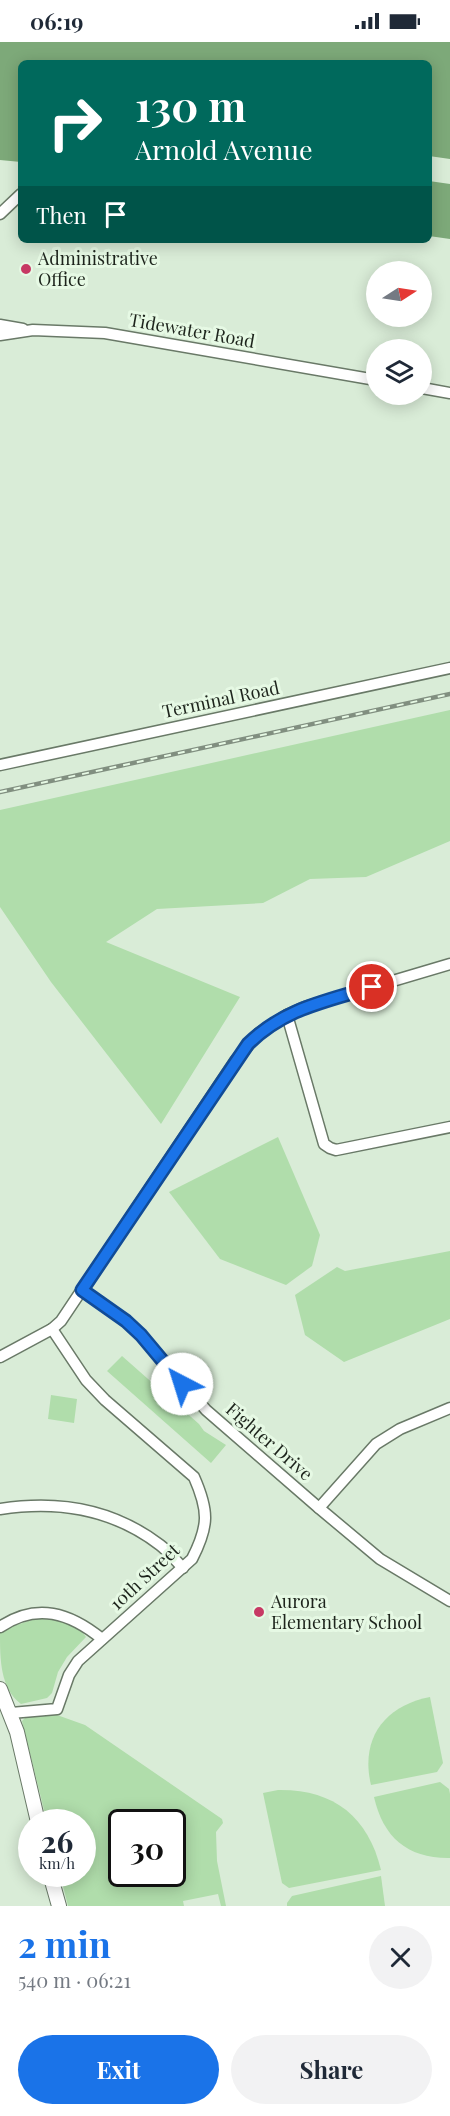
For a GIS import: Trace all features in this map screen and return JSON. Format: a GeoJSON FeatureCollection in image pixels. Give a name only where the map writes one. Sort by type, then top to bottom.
{"type":"FeatureCollection","features":[{"type":"Feature","properties":{"kind":"main road"},"geometry":{"type":"LineString","coordinates":[[0,1689],[11,1713],[35,1809]]}},
{"type":"Feature","properties":{"kind":"main road"},"geometry":{"type":"LineString","coordinates":[[54,1887],[59,1906]]}},
{"type":"Feature","properties":{"kind":"street"},"geometry":{"type":"LineString","coordinates":[[0,214],[18,197]]}},
{"type":"Feature","properties":{"kind":"street"},"geometry":{"type":"LineString","coordinates":[[0,324],[33,330]]}},
{"type":"Feature","properties":{"kind":"street","name":"Tidewater Road"},"geometry":{"type":"LineString","coordinates":[[0,335],[33,330],[105,333],[366,378]]}},
{"type":"Feature","properties":{"kind":"street"},"geometry":{"type":"LineString","coordinates":[[432,390],[450,393]]}},
{"type":"Feature","properties":{"kind":"street","name":"Terminal Road"},"geometry":{"type":"LineString","coordinates":[[0,765],[450,668]]}},
{"type":"Feature","properties":{"kind":"street"},"geometry":{"type":"LineString","coordinates":[[0,1357],[52,1329],[61,1321],[235,1061],[259,1034],[305,1006],[450,964]]}},
{"type":"Feature","properties":{"kind":"street"},"geometry":{"type":"LineString","coordinates":[[287,1015],[324,1144],[336,1150],[450,1127]]}},
{"type":"Feature","properties":{"kind":"street","name":"Fighter Drive"},"geometry":{"type":"LineString","coordinates":[[82,1290],[126,1321],[206,1410],[319,1508],[381,1558],[450,1601]]}},
{"type":"Feature","properties":{"kind":"street","name":"10th Street"},"geometry":{"type":"LineString","coordinates":[[11,1713],[57,1709],[69,1675],[83,1656],[192,1559],[203,1539],[205,1524],[205,1510],[194,1477],[105,1400],[86,1380],[52,1329]]}},
{"type":"Feature","properties":{"kind":"street"},"geometry":{"type":"LineString","coordinates":[[319,1508],[375,1444],[400,1429],[450,1408]]}},
{"type":"Feature","properties":{"kind":"street"},"geometry":{"type":"LineString","coordinates":[[0,1509],[26,1505],[56,1505],[106,1515],[128,1525],[160,1545],[183,1568]]}},
{"type":"Feature","properties":{"kind":"street"},"geometry":{"type":"LineString","coordinates":[[0,1627],[17,1618],[39,1613],[51,1614],[74,1619],[102,1639]]}},
{"type":"Feature","properties":{"kind":"shaded area"},"geometry":{"type":"Polygon","coordinates":[[[0,42],[450,42],[450,239],[432,236],[432,60],[18,60],[18,162],[0,160],[0,42]]]}},
{"type":"Feature","properties":{"kind":"shaded area"},"geometry":{"type":"Polygon","coordinates":[[[450,710],[450,841],[366,877],[310,879],[263,903],[157,909],[106,942],[240,997],[161,1124],[51,982],[0,907],[0,810],[450,710]]]}},
{"type":"Feature","properties":{"kind":"shaded area"},"geometry":{"type":"Polygon","coordinates":[[[278,1137],[320,1235],[312,1266],[286,1285],[220,1259],[169,1192],[278,1137]]]}},
{"type":"Feature","properties":{"kind":"shaded area"},"geometry":{"type":"Polygon","coordinates":[[[450,1251],[450,1319],[344,1362],[305,1335],[295,1295],[337,1267],[345,1271],[450,1251]]]}},
{"type":"Feature","properties":{"kind":"shaded area"},"geometry":{"type":"Polygon","coordinates":[[[122,1356],[204,1431],[226,1445],[211,1463],[107,1371],[122,1356]]]}},
{"type":"Feature","properties":{"kind":"shaded area"},"geometry":{"type":"Polygon","coordinates":[[[51,1395],[77,1399],[74,1423],[48,1419],[51,1395]]]}},
{"type":"Feature","properties":{"kind":"shaded area"},"geometry":{"type":"Polygon","coordinates":[[[35,1619],[56,1620],[70,1624],[86,1637],[67,1657],[58,1672],[52,1693],[47,1698],[21,1704],[9,1690],[5,1681],[1,1663],[0,1633],[10,1627],[35,1619]]]}},
{"type":"Feature","properties":{"kind":"shaded area"},"geometry":{"type":"Polygon","coordinates":[[[430,1697],[443,1763],[437,1772],[371,1785],[368,1768],[369,1753],[379,1727],[400,1708],[430,1697]]]}},
{"type":"Feature","properties":{"kind":"shaded area"},"geometry":{"type":"Polygon","coordinates":[[[57,1715],[85,1725],[222,1819],[223,1823],[216,1832],[217,1861],[226,1906],[221,1906],[218,1894],[183,1901],[184,1906],[68,1906],[63,1887],[96,1887],[96,1809],[44,1809],[22,1721],[26,1717],[57,1715]]]}},
{"type":"Feature","properties":{"kind":"shaded area"},"geometry":{"type":"Polygon","coordinates":[[[440,1782],[449,1789],[450,1794],[450,1858],[420,1854],[399,1843],[384,1823],[374,1797],[440,1782]]]}},
{"type":"Feature","properties":{"kind":"shaded area"},"geometry":{"type":"Polygon","coordinates":[[[278,1790],[315,1794],[345,1809],[367,1835],[381,1870],[289,1888],[282,1883],[263,1793],[278,1790]]]}},
{"type":"Feature","properties":{"kind":"shaded area"},"geometry":{"type":"Polygon","coordinates":[[[381,1876],[385,1906],[287,1906],[292,1896],[381,1876]]]}},
{"type":"Feature","properties":{"kind":"pier"},"geometry":{"type":"Polygon","coordinates":[[[432,156],[450,159],[450,184],[432,181],[432,156]]]}},
{"type":"Feature","properties":{"kind":"railway"},"geometry":{"type":"LineString","coordinates":[[0,792],[450,694]]}},
{"type":"Feature","properties":{"kind":"place","name":"Administrative Office"},"geometry":{"type":"Point","coordinates":[26,269]}},
{"type":"Feature","properties":{"kind":"place","name":"Aurora Elementary School"},"geometry":{"type":"Point","coordinates":[259,1612]}},
{"type":"Feature","properties":{"kind":"route"},"geometry":{"type":"LineString","coordinates":[[182,1384],[141,1335],[126,1321],[82,1290],[248,1044],[277,1020],[305,1006],[372,987]]}}]}
